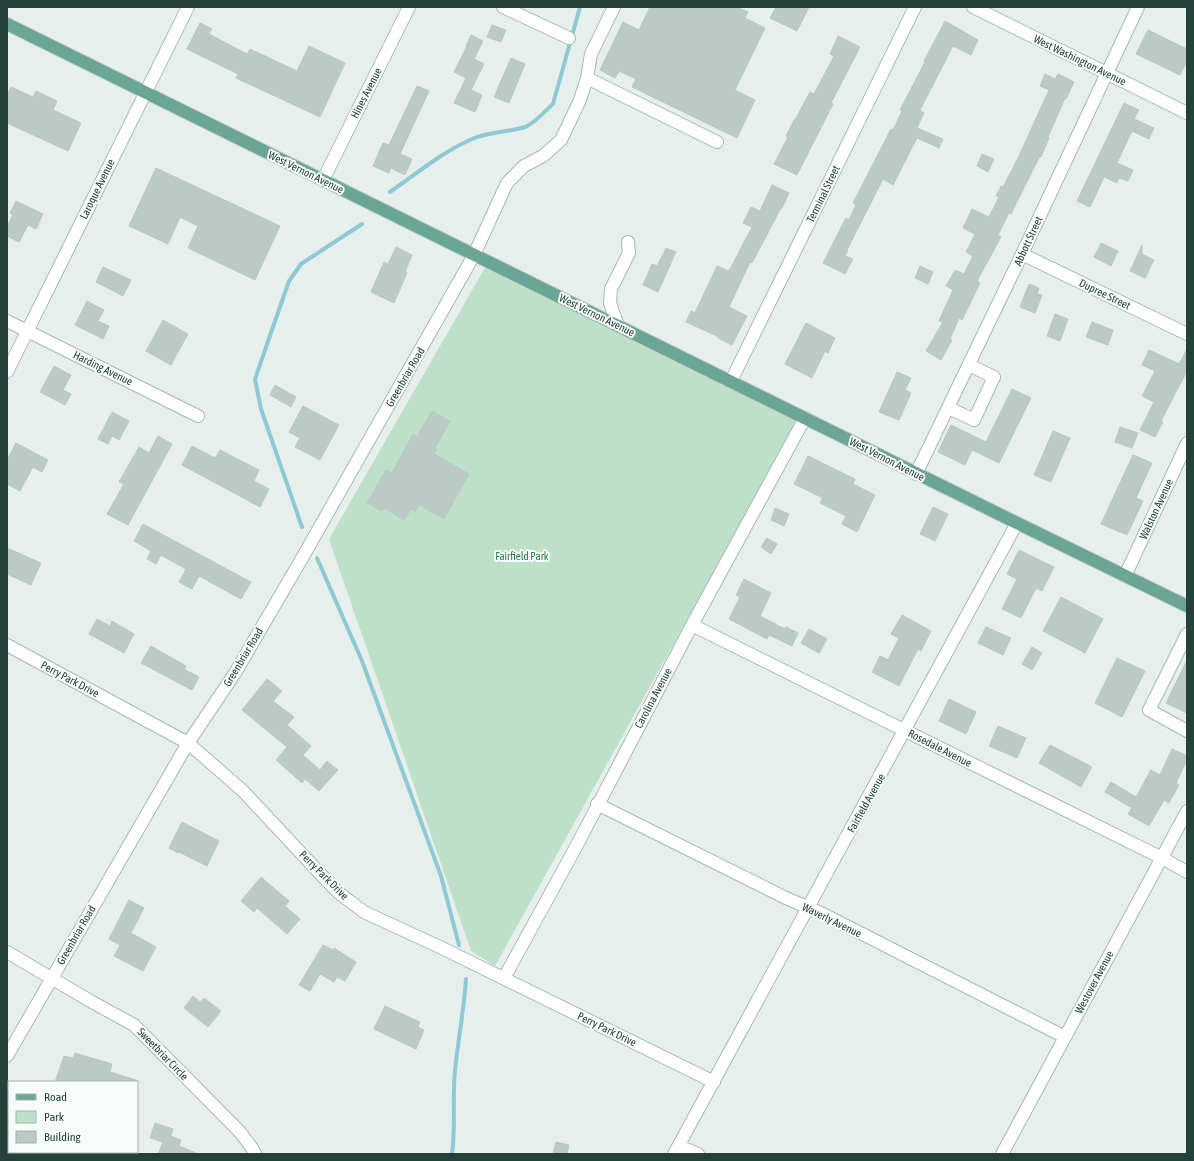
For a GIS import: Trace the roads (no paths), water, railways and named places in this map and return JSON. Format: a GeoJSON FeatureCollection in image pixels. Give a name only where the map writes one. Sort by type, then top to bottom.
{"type":"FeatureCollection","features":[{"type":"Feature","properties":{"kind":"main road","name":"West Vernon Avenue"},"geometry":{"type":"LineString","coordinates":[[7,24],[731,381],[916,474],[1187,606]]}},
{"type":"Feature","properties":{"kind":"street","name":"Laroque Avenue"},"geometry":{"type":"LineString","coordinates":[[7,372],[188,7]]}},
{"type":"Feature","properties":{"kind":"street","name":"Hines Avenue"},"geometry":{"type":"LineString","coordinates":[[323,180],[410,7]]}},
{"type":"Feature","properties":{"kind":"street"},"geometry":{"type":"LineString","coordinates":[[503,7],[568,38]]}},
{"type":"Feature","properties":{"kind":"street","name":"Greenbriar Road"},"geometry":{"type":"LineString","coordinates":[[7,1056],[188,743],[235,673],[474,255],[507,183],[524,166],[543,156],[561,140],[587,78],[592,54],[614,7]]}},
{"type":"Feature","properties":{"kind":"street","name":"Terminal Street"},"geometry":{"type":"LineString","coordinates":[[731,381],[915,7]]}},
{"type":"Feature","properties":{"kind":"street","name":"West Washington Avenue"},"geometry":{"type":"LineString","coordinates":[[973,7],[1187,113]]}},
{"type":"Feature","properties":{"kind":"street","name":"Abbott Street"},"geometry":{"type":"LineString","coordinates":[[916,474],[1022,254],[1138,7]]}},
{"type":"Feature","properties":{"kind":"street"},"geometry":{"type":"LineString","coordinates":[[587,78],[717,142]]}},
{"type":"Feature","properties":{"kind":"street"},"geometry":{"type":"LineString","coordinates":[[618,326],[610,303],[611,289],[629,253],[628,242]]}},
{"type":"Feature","properties":{"kind":"street","name":"Dupree Street"},"geometry":{"type":"LineString","coordinates":[[1022,254],[1187,334]]}},
{"type":"Feature","properties":{"kind":"street","name":"Harding Avenue"},"geometry":{"type":"LineString","coordinates":[[7,321],[198,416]]}},
{"type":"Feature","properties":{"kind":"street"},"geometry":{"type":"LineString","coordinates":[[948,408],[974,420],[994,377],[969,365]]}},
{"type":"Feature","properties":{"kind":"street","name":"Carolina Avenue"},"geometry":{"type":"LineString","coordinates":[[504,978],[805,418]]}},
{"type":"Feature","properties":{"kind":"street","name":"Walston Avenue"},"geometry":{"type":"LineString","coordinates":[[1125,576],[1187,443]]}},
{"type":"Feature","properties":{"kind":"street","name":"Fairfield Avenue"},"geometry":{"type":"LineString","coordinates":[[676,1150],[1017,523]]}},
{"type":"Feature","properties":{"kind":"street","name":"Rosedale Avenue"},"geometry":{"type":"LineString","coordinates":[[692,626],[1162,858],[1187,872]]}},
{"type":"Feature","properties":{"kind":"street"},"geometry":{"type":"LineString","coordinates":[[1185,641],[1149,710],[1187,731]]}},
{"type":"Feature","properties":{"kind":"street","name":"Perry Park Drive"},"geometry":{"type":"LineString","coordinates":[[7,645],[188,743],[243,791],[327,881],[356,907],[382,921],[504,978],[714,1082]]}},
{"type":"Feature","properties":{"kind":"street","name":"Waverly Avenue"},"geometry":{"type":"LineString","coordinates":[[597,804],[1065,1037]]}},
{"type":"Feature","properties":{"kind":"street","name":"Westover Avenue"},"geometry":{"type":"LineString","coordinates":[[1002,1154],[1187,811]]}},
{"type":"Feature","properties":{"kind":"street","name":"Sweetbriar Circle"},"geometry":{"type":"LineString","coordinates":[[7,952],[134,1025],[240,1132],[255,1154]]}},
{"type":"Feature","properties":{"kind":"street"},"geometry":{"type":"LineString","coordinates":[[676,1150],[698,1154]]}},
{"type":"Feature","properties":{"kind":"waterway"},"geometry":{"type":"LineString","coordinates":[[390,192],[461,144],[485,135],[525,127],[536,120],[553,104],[580,7]]}},
{"type":"Feature","properties":{"kind":"waterway"},"geometry":{"type":"LineString","coordinates":[[302,527],[261,409],[255,379],[289,281],[301,264],[362,224]]}},
{"type":"Feature","properties":{"kind":"waterway"},"geometry":{"type":"LineString","coordinates":[[317,558],[362,661],[441,876],[459,945]]}},
{"type":"Feature","properties":{"kind":"waterway"},"geometry":{"type":"LineString","coordinates":[[452,1154],[454,1133],[455,1071],[466,979]]}},
{"type":"Feature","properties":{"kind":"park label","name":"Fairfield Park"},"geometry":{"type":"Point","coordinates":[522,556]}}]}
